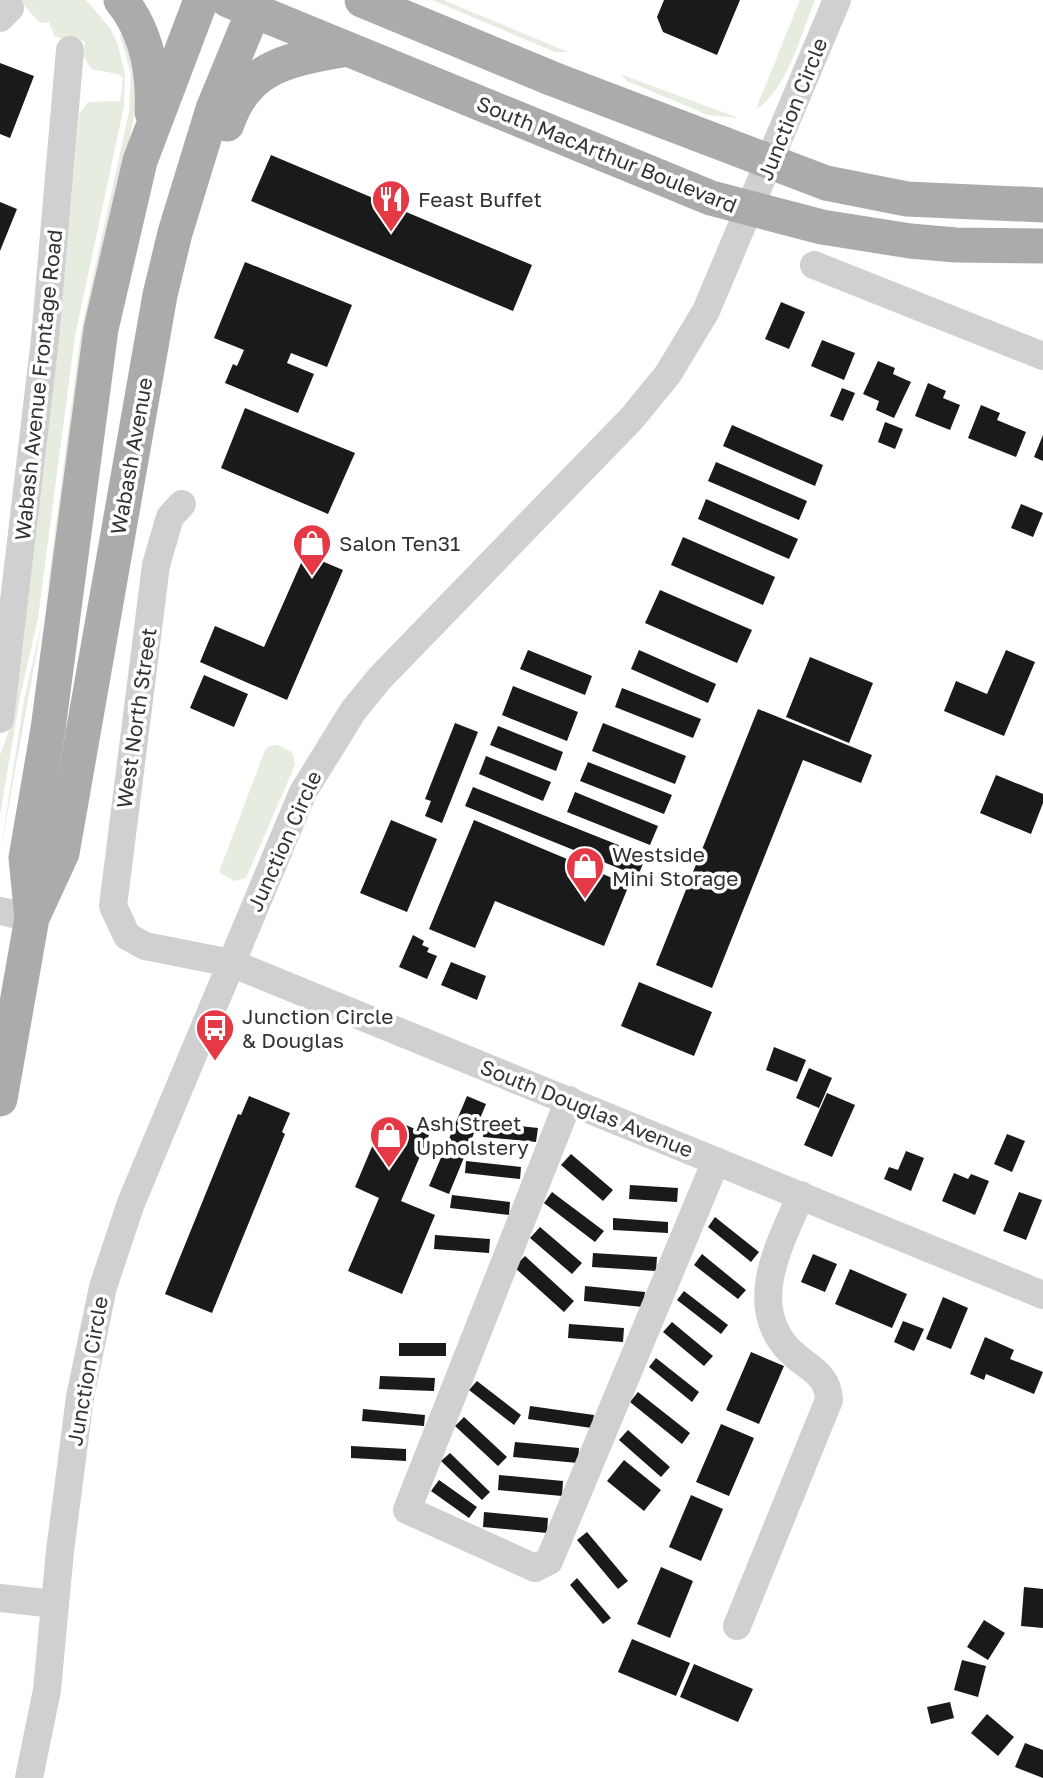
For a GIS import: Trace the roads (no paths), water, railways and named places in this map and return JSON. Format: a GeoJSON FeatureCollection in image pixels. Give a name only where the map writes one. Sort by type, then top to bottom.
{"type":"FeatureCollection","features":[{"type":"Feature","properties":{"kind":"main road"},"geometry":{"type":"LineString","coordinates":[[121,0],[132,13],[145,44],[152,76],[152,110],[143,153]]}},
{"type":"Feature","properties":{"kind":"main road","name":"Wabash Avenue"},"geometry":{"type":"LineString","coordinates":[[0,1099],[16,914],[48,729],[101,329],[143,153],[201,0]]}},
{"type":"Feature","properties":{"kind":"main road"},"geometry":{"type":"LineString","coordinates":[[370,2],[553,79],[770,164],[826,183],[907,200],[1043,205]]}},
{"type":"Feature","properties":{"kind":"main road","name":"Wabash Avenue"},"geometry":{"type":"LineString","coordinates":[[16,914],[62,853],[150,350],[175,233],[246,4]]}},
{"type":"Feature","properties":{"kind":"main road","name":"South MacArthur Boulevard"},"geometry":{"type":"LineString","coordinates":[[246,4],[346,49],[685,188],[750,210],[822,227],[910,241],[956,246],[1043,246]]}},
{"type":"Feature","properties":{"kind":"main road"},"geometry":{"type":"LineString","coordinates":[[150,350],[176,314],[203,200],[239,96],[272,67],[346,49]]}},
{"type":"Feature","properties":{"kind":"street","name":"Junction Circle"},"geometry":{"type":"LineString","coordinates":[[29,1778],[47,1690],[54,1604],[80,1397],[103,1287],[131,1203],[303,792],[353,711],[427,629],[632,418],[668,374],[706,311],[770,164],[836,0]]}},
{"type":"Feature","properties":{"kind":"street","name":"Wabash Avenue Frontage Road"},"geometry":{"type":"LineString","coordinates":[[0,719],[44,350],[70,50]]}},
{"type":"Feature","properties":{"kind":"street"},"geometry":{"type":"LineString","coordinates":[[814,265],[1043,356]]}},
{"type":"Feature","properties":{"kind":"street","name":"West North Street"},"geometry":{"type":"LineString","coordinates":[[127,936],[113,906],[125,789],[156,565],[170,517],[182,504]]}},
{"type":"Feature","properties":{"kind":"street","name":"South Douglas Avenue"},"geometry":{"type":"LineString","coordinates":[[127,936],[145,946],[231,963],[1043,1295]]}},
{"type":"Feature","properties":{"kind":"street"},"geometry":{"type":"LineString","coordinates":[[569,1100],[407,1510],[536,1568],[549,1561],[716,1161]]}},
{"type":"Feature","properties":{"kind":"street"},"geometry":{"type":"LineString","coordinates":[[737,1626],[829,1400],[828,1388],[821,1377],[791,1352],[777,1332],[770,1318],[767,1301],[772,1266],[801,1195]]}},
{"type":"Feature","properties":{"kind":"street"},"geometry":{"type":"LineString","coordinates":[[0,1598],[54,1604]]}},
{"type":"Feature","properties":{"kind":"place","name":"Feast Buffet"},"geometry":{"type":"Point","coordinates":[391,233]}},
{"type":"Feature","properties":{"kind":"place","name":"Salon Ten31"},"geometry":{"type":"Point","coordinates":[312,577]}},
{"type":"Feature","properties":{"kind":"place","name":"Westside Mini Storage"},"geometry":{"type":"Point","coordinates":[585,900]}},
{"type":"Feature","properties":{"kind":"place","name":"Junction Circle & Douglas"},"geometry":{"type":"Point","coordinates":[215,1062]}},
{"type":"Feature","properties":{"kind":"place","name":"Ash Street Upholstery"},"geometry":{"type":"Point","coordinates":[389,1169]}}]}
